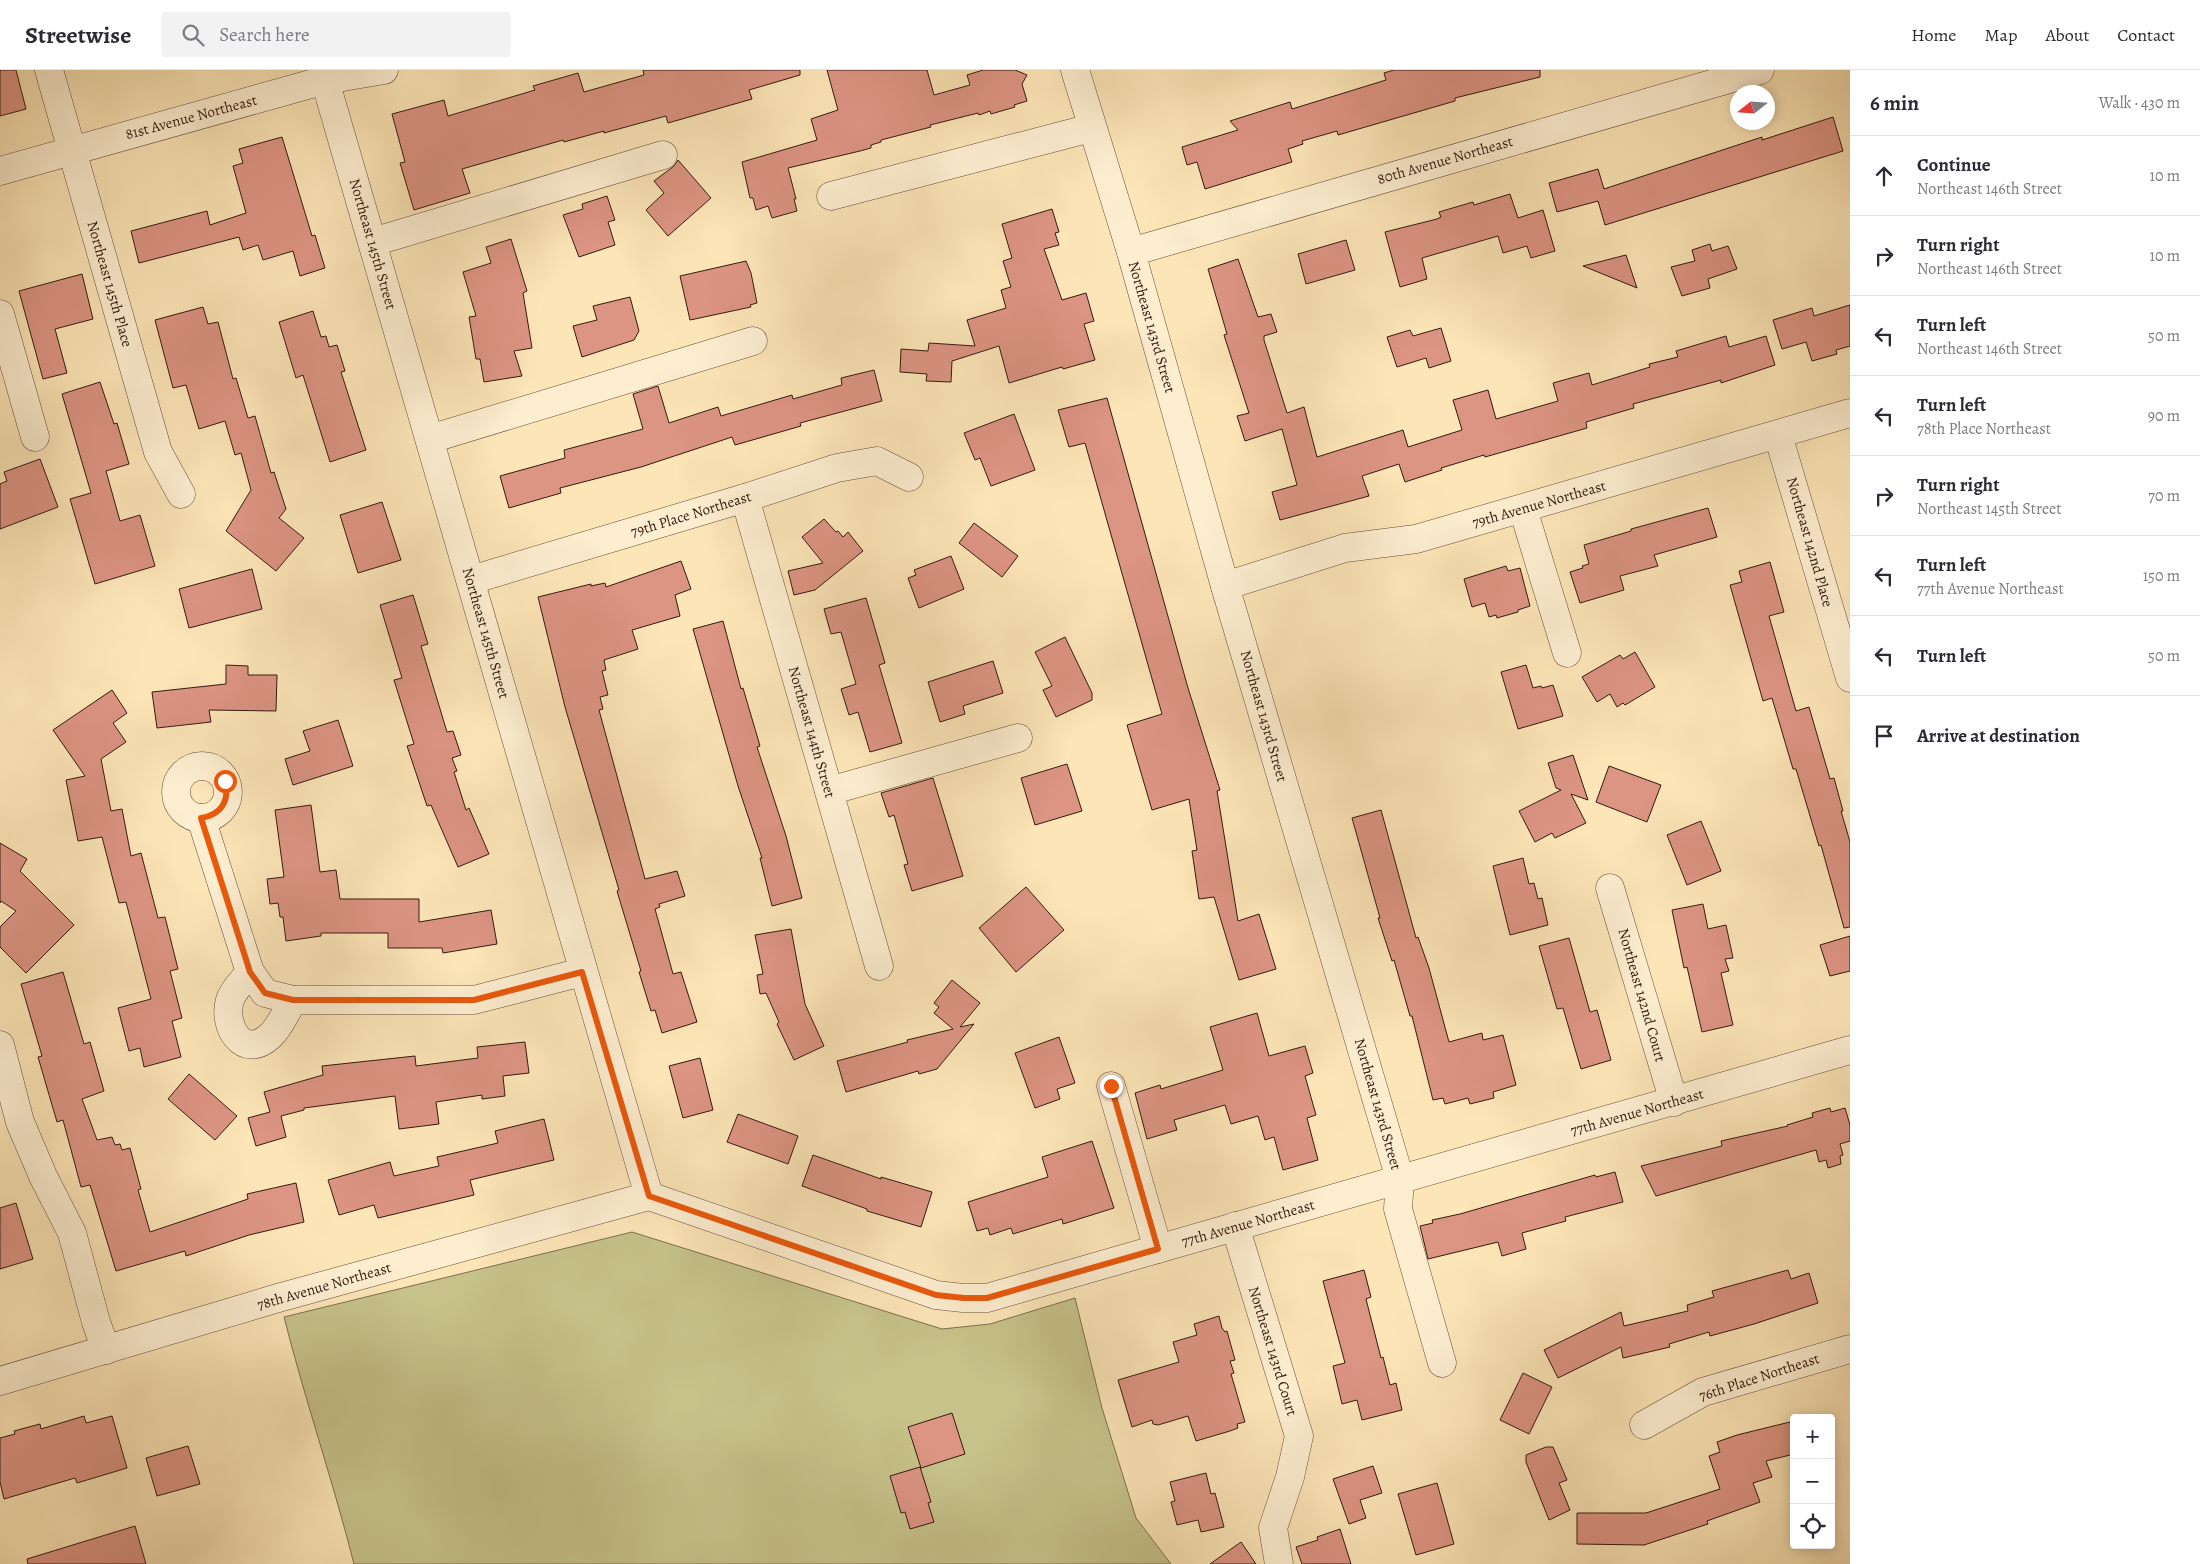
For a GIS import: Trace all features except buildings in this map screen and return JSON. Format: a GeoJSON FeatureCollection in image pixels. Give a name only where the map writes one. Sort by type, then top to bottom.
{"type":"FeatureCollection","features":[{"type":"Feature","properties":{"kind":"street","name":"Northeast 145th Place"},"geometry":{"type":"LineString","coordinates":[[49,70],[158,452],[181,494]]}},
{"type":"Feature","properties":{"kind":"street","name":"81st Avenue Northeast"},"geometry":{"type":"LineString","coordinates":[[0,171],[324,75],[384,70]]}},
{"type":"Feature","properties":{"kind":"street","name":"Northeast 143rd Street"},"geometry":{"type":"LineString","coordinates":[[1074,70],[1131,252],[1225,586],[1400,1179],[1398,1209],[1442,1363]]}},
{"type":"Feature","properties":{"kind":"street","name":"80th Avenue Northeast"},"geometry":{"type":"LineString","coordinates":[[1131,252],[1682,80],[1760,70]]}},
{"type":"Feature","properties":{"kind":"street","name":"Northeast 145th Street"},"geometry":{"type":"LineString","coordinates":[[324,75],[471,580],[582,972],[649,1196]]}},
{"type":"Feature","properties":{"kind":"street"},"geometry":{"type":"LineString","coordinates":[[831,196],[1091,128]]}},
{"type":"Feature","properties":{"kind":"street"},"geometry":{"type":"LineString","coordinates":[[373,242],[663,155]]}},
{"type":"Feature","properties":{"kind":"street"},"geometry":{"type":"LineString","coordinates":[[0,314],[35,437]]}},
{"type":"Feature","properties":{"kind":"street"},"geometry":{"type":"LineString","coordinates":[[430,439],[753,341]]}},
{"type":"Feature","properties":{"kind":"street","name":"79th Avenue Northeast"},"geometry":{"type":"LineString","coordinates":[[1225,586],[1345,548],[1416,539],[1850,413]]}},
{"type":"Feature","properties":{"kind":"street","name":"Northeast 142nd Place"},"geometry":{"type":"LineString","coordinates":[[1778,435],[1850,678]]}},
{"type":"Feature","properties":{"kind":"street","name":"79th Place Northeast"},"geometry":{"type":"LineString","coordinates":[[471,580],[745,498],[837,468],[877,461],[909,477]]}},
{"type":"Feature","properties":{"kind":"street","name":"Northeast 144th Street"},"geometry":{"type":"LineString","coordinates":[[745,498],[879,966]]}},
{"type":"Feature","properties":{"kind":"street"},"geometry":{"type":"LineString","coordinates":[[1523,509],[1567,653]]}},
{"type":"Feature","properties":{"kind":"street"},"geometry":{"type":"LineString","coordinates":[[829,792],[1018,738]]}},
{"type":"Feature","properties":{"kind":"street"},"geometry":{"type":"LineString","coordinates":[[201,818],[257,982],[293,1000],[474,1000],[582,972]]}},
{"type":"Feature","properties":{"kind":"street","name":"Northeast 142nd Court"},"geometry":{"type":"LineString","coordinates":[[1610,888],[1674,1102]]}},
{"type":"Feature","properties":{"kind":"street"},"geometry":{"type":"LineString","coordinates":[[257,982],[230,998],[229,1022],[233,1033],[246,1045],[254,1045],[270,1036],[293,1000]]}},
{"type":"Feature","properties":{"kind":"street"},"geometry":{"type":"LineString","coordinates":[[0,1045],[20,1122],[43,1176],[72,1233],[96,1322],[106,1350]]}},
{"type":"Feature","properties":{"kind":"street","name":"77th Avenue Northeast"},"geometry":{"type":"LineString","coordinates":[[649,1196],[936,1295],[987,1298],[1850,1050]]}},
{"type":"Feature","properties":{"kind":"street"},"geometry":{"type":"LineString","coordinates":[[1111,1086],[1158,1249]]}},
{"type":"Feature","properties":{"kind":"street","name":"78th Avenue Northeast"},"geometry":{"type":"LineString","coordinates":[[0,1381],[278,1298],[649,1196]]}},
{"type":"Feature","properties":{"kind":"street","name":"Northeast 143rd Court"},"geometry":{"type":"LineString","coordinates":[[1236,1226],[1299,1436],[1290,1477],[1273,1528],[1279,1564]]}},
{"type":"Feature","properties":{"kind":"street","name":"76th Place Northeast"},"geometry":{"type":"LineString","coordinates":[[1644,1425],[1703,1392],[1850,1349]]}},
{"type":"Feature","properties":{"kind":"shaded area"},"geometry":{"type":"Polygon","coordinates":[[[632,1232],[942,1329],[990,1324],[1075,1298],[1102,1408],[1136,1518],[1171,1564],[354,1564],[284,1317],[632,1232]]]}},
{"type":"Feature","properties":{"kind":"route"},"geometry":{"type":"LineString","coordinates":[[225,781],[227,798],[223,806],[210,816],[201,818],[250,972],[265,993],[293,1000],[474,1000],[582,972],[649,1196],[936,1295],[987,1298],[1158,1249],[1111,1086]]}}]}
